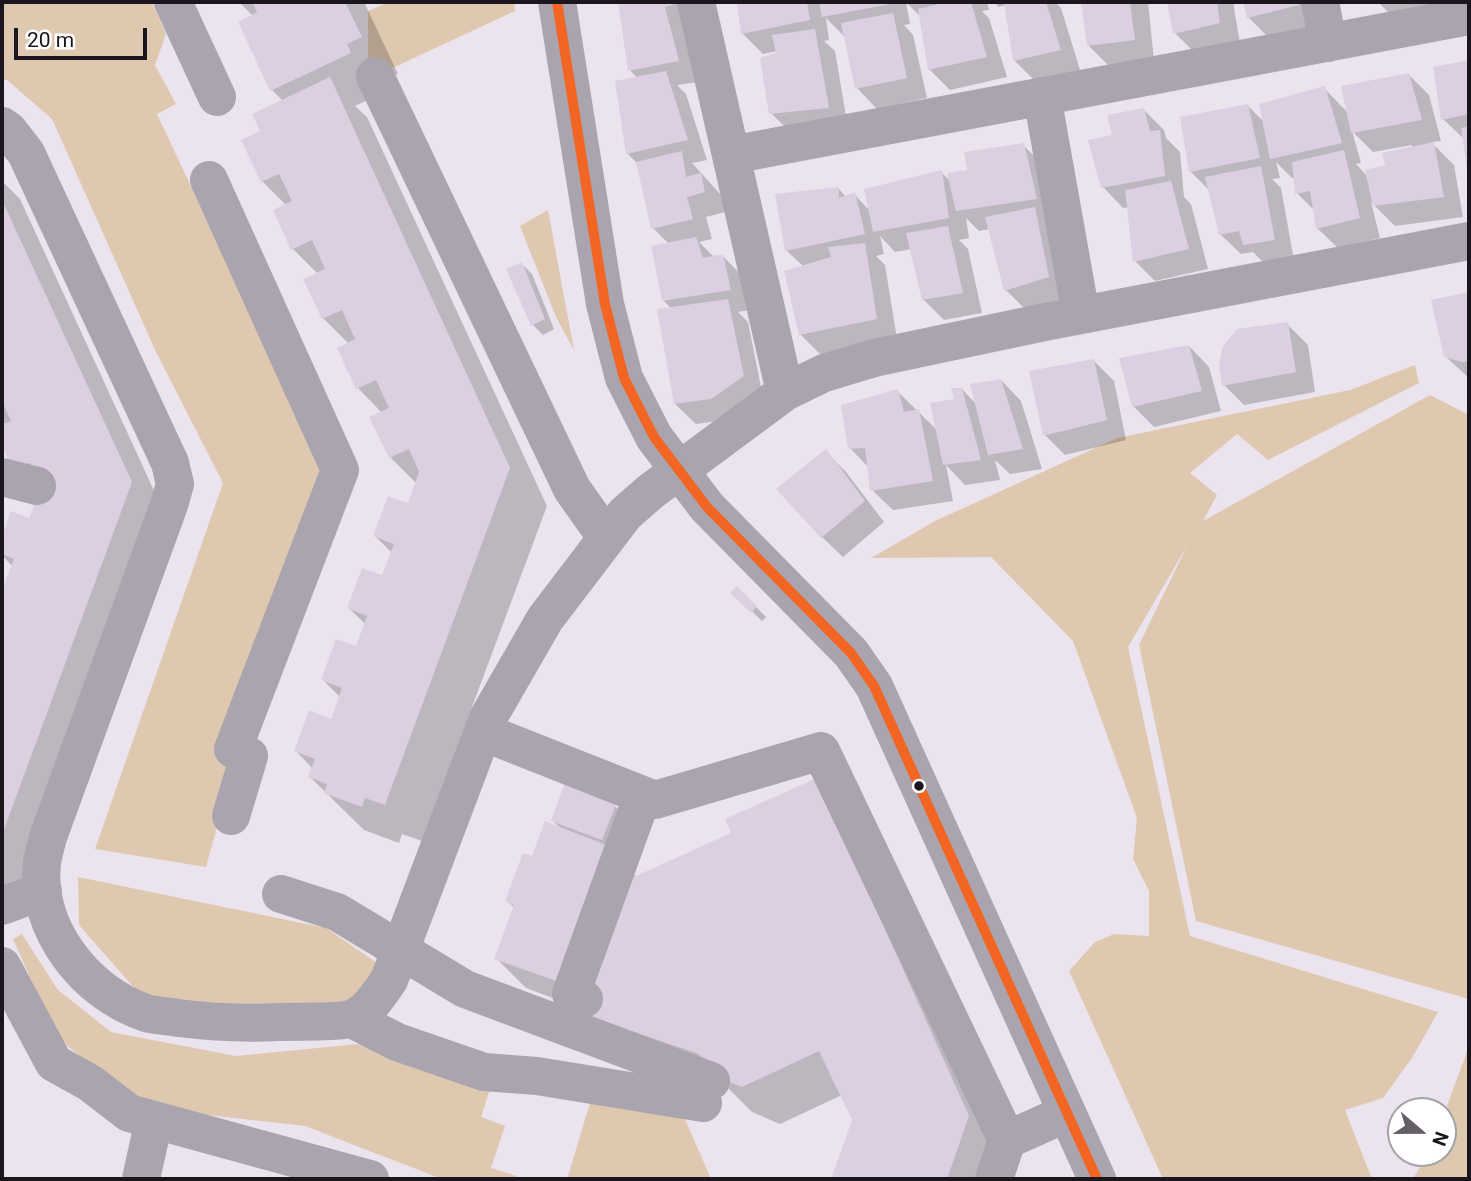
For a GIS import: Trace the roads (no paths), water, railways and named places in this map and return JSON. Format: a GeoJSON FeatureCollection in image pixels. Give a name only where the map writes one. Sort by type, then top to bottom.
{"type":"FeatureCollection","features":[{"type":"Feature","properties":{"kind":"street"},"geometry":{"type":"LineString","coordinates":[[173,2],[217,97]]}},
{"type":"Feature","properties":{"kind":"street"},"geometry":{"type":"LineString","coordinates":[[557,2],[605,304],[624,378],[654,437],[707,507],[851,653],[874,686],[1097,1179]]}},
{"type":"Feature","properties":{"kind":"street"},"geometry":{"type":"LineString","coordinates":[[696,2],[785,392]]}},
{"type":"Feature","properties":{"kind":"street"},"geometry":{"type":"LineString","coordinates":[[1320,2],[1328,43]]}},
{"type":"Feature","properties":{"kind":"street"},"geometry":{"type":"LineString","coordinates":[[731,155],[1469,16]]}},
{"type":"Feature","properties":{"kind":"street"},"geometry":{"type":"LineString","coordinates":[[375,76],[572,489],[606,537]]}},
{"type":"Feature","properties":{"kind":"street"},"geometry":{"type":"LineString","coordinates":[[1042,96],[1081,315]]}},
{"type":"Feature","properties":{"kind":"street"},"geometry":{"type":"LineString","coordinates":[[2,126],[26,153],[170,463],[175,484],[48,837],[42,864],[47,913],[58,938],[76,966],[114,999],[148,1013],[201,1021],[259,1023],[352,1019],[397,1042],[484,1072],[707,1092],[571,1006],[501,1003],[465,989],[337,912],[281,894]]}},
{"type":"Feature","properties":{"kind":"street"},"geometry":{"type":"LineString","coordinates":[[209,180],[340,470],[233,749],[249,756],[232,816]]}},
{"type":"Feature","properties":{"kind":"street"},"geometry":{"type":"LineString","coordinates":[[352,1019],[368,1009],[388,980],[482,733],[545,619],[625,514],[650,492],[785,392],[812,378],[851,364],[1081,315],[1469,241]]}},
{"type":"Feature","properties":{"kind":"street"},"geometry":{"type":"LineString","coordinates":[[482,733],[655,800],[821,751],[1007,1140],[993,1179]]}},
{"type":"Feature","properties":{"kind":"street"},"geometry":{"type":"LineString","coordinates":[[571,1006],[643,795]]}},
{"type":"Feature","properties":{"kind":"street"},"geometry":{"type":"LineString","coordinates":[[2,906],[43,891]]}},
{"type":"Feature","properties":{"kind":"street"},"geometry":{"type":"LineString","coordinates":[[2,966],[54,1063],[90,1083],[129,1113],[370,1179]]}},
{"type":"Feature","properties":{"kind":"street"},"geometry":{"type":"LineString","coordinates":[[1007,1140],[1067,1113]]}},
{"type":"Feature","properties":{"kind":"street"},"geometry":{"type":"LineString","coordinates":[[141,1179],[154,1120]]}}]}
